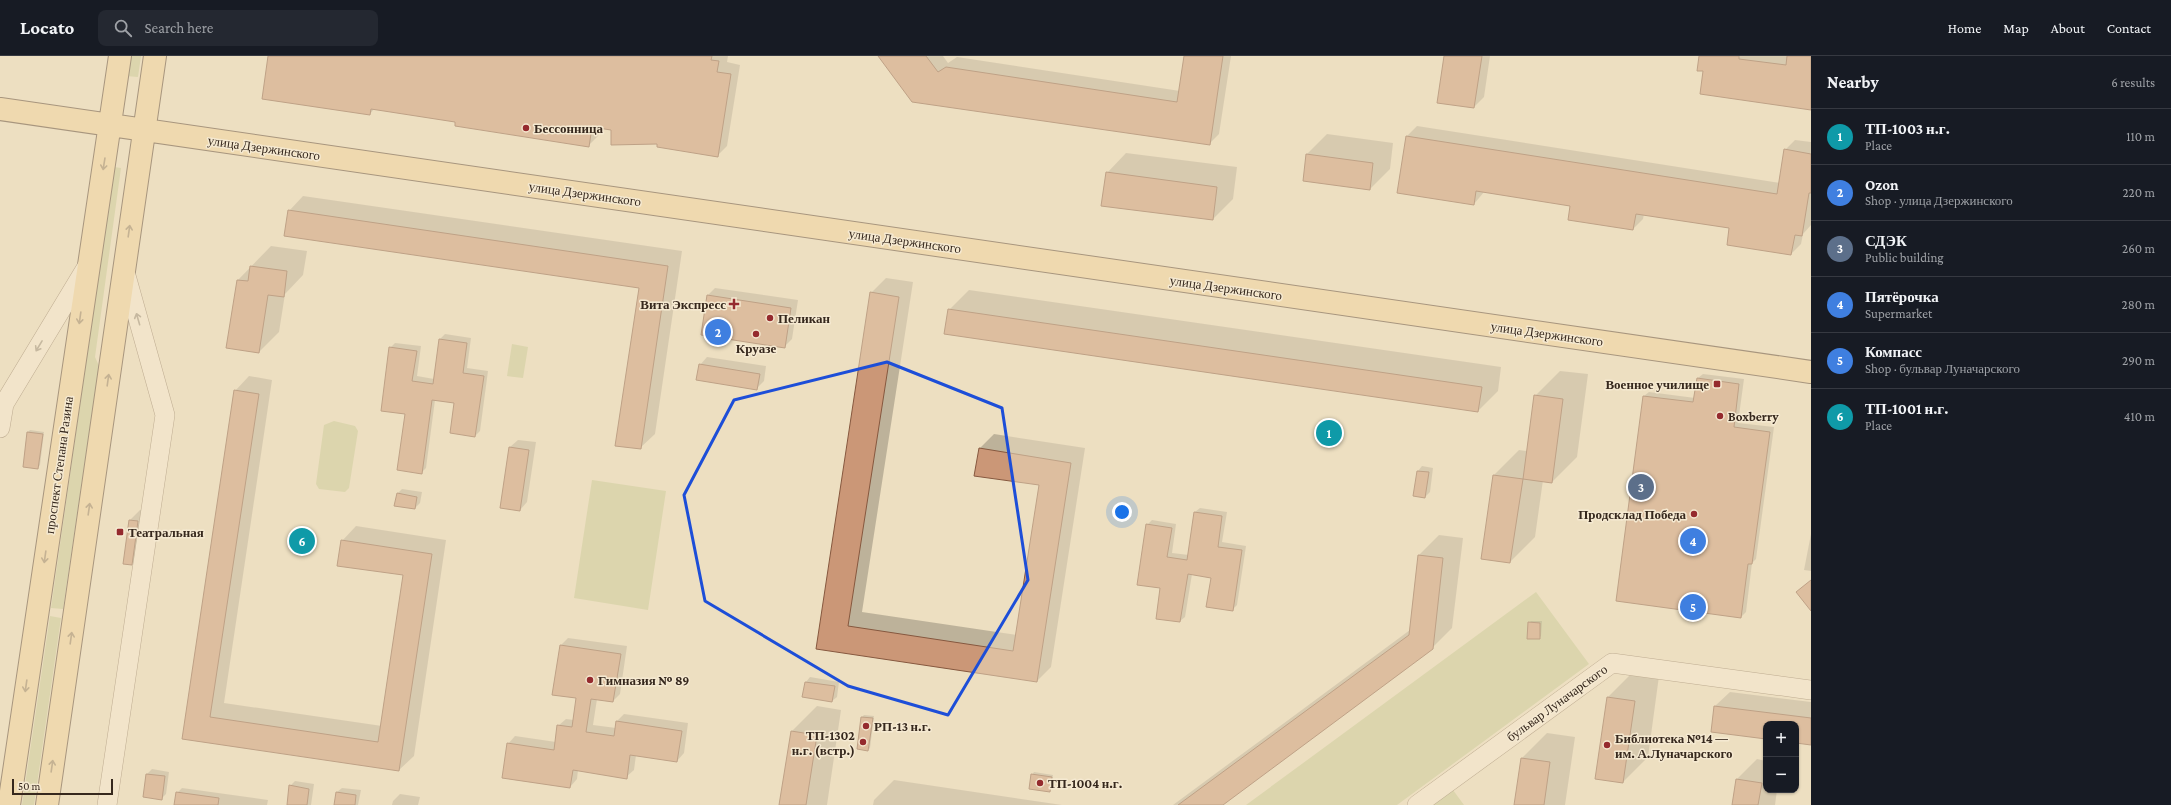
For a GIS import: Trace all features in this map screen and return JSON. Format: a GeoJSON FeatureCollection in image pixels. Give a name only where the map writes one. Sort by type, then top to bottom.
{"type":"FeatureCollection","features":[{"type":"Feature","properties":{"kind":"main road","name":"проспект Степана Разина"},"geometry":{"type":"LineString","coordinates":[[9,805],[120,56]]}},
{"type":"Feature","properties":{"kind":"main road"},"geometry":{"type":"LineString","coordinates":[[47,805],[155,56]]}},
{"type":"Feature","properties":{"kind":"main road"},"geometry":{"type":"LineString","coordinates":[[117,80],[150,85]]}},
{"type":"Feature","properties":{"kind":"main road","name":"улица Дзержинского"},"geometry":{"type":"LineString","coordinates":[[0,109],[1811,372]]}},
{"type":"Feature","properties":{"kind":"street"},"geometry":{"type":"LineString","coordinates":[[0,428],[4,404],[88,265]]}},
{"type":"Feature","properties":{"kind":"street"},"geometry":{"type":"LineString","coordinates":[[107,805],[165,415],[124,270]]}},
{"type":"Feature","properties":{"kind":"street","name":"бульвар Луначарского"},"geometry":{"type":"LineString","coordinates":[[1417,805],[1612,663],[1811,690]]}},
{"type":"Feature","properties":{"kind":"highlighted area"},"geometry":{"type":"Polygon","coordinates":[[[887,362],[1002,408],[1028,580],[948,715],[848,686],[705,601],[684,495],[734,400],[887,362]]]}},
{"type":"Feature","properties":{"kind":"green space"},"geometry":{"type":"Polygon","coordinates":[[[129,56],[141,56],[138,77],[126,76],[129,56]]]}},
{"type":"Feature","properties":{"kind":"green space"},"geometry":{"type":"Polygon","coordinates":[[[114,167],[121,168],[95,357],[99,366],[63,609],[51,608],[114,167]]]}},
{"type":"Feature","properties":{"kind":"green space"},"geometry":{"type":"Polygon","coordinates":[[[512,344],[528,347],[523,378],[507,376],[512,344]]]}},
{"type":"Feature","properties":{"kind":"green space"},"geometry":{"type":"Polygon","coordinates":[[[334,421],[355,426],[358,431],[349,488],[345,492],[319,489],[316,484],[324,425],[334,421]]]}},
{"type":"Feature","properties":{"kind":"green space"},"geometry":{"type":"Polygon","coordinates":[[[592,480],[666,491],[648,610],[574,598],[592,480]]]}},
{"type":"Feature","properties":{"kind":"green space"},"geometry":{"type":"Polygon","coordinates":[[[1536,592],[1589,664],[1397,805],[1246,805],[1536,592]]]}},
{"type":"Feature","properties":{"kind":"green space"},"geometry":{"type":"Polygon","coordinates":[[[50,616],[61,618],[34,805],[22,805],[50,616]]]}},
{"type":"Feature","properties":{"kind":"green space"},"geometry":{"type":"Polygon","coordinates":[[[1453,790],[1464,805],[1433,805],[1453,790]]]}},
{"type":"Feature","properties":{"kind":"building"},"geometry":{"type":"Polygon","coordinates":[[[268,56],[712,56],[711,60],[719,61],[717,72],[731,74],[718,157],[657,147],[657,144],[611,145],[611,130],[592,127],[589,147],[455,126],[455,122],[371,109],[370,115],[262,99],[268,56]]]}},
{"type":"Feature","properties":{"kind":"building"},"geometry":{"type":"Polygon","coordinates":[[[878,56],[926,56],[938,72],[946,67],[1177,102],[1184,56],[1223,56],[1210,145],[912,102],[878,56]]]}},
{"type":"Feature","properties":{"kind":"building"},"geometry":{"type":"Polygon","coordinates":[[[1444,56],[1482,56],[1474,108],[1437,103],[1444,56]]]}},
{"type":"Feature","properties":{"kind":"building"},"geometry":{"type":"Polygon","coordinates":[[[1699,56],[1739,56],[1739,59],[1786,65],[1787,56],[1811,56],[1811,110],[1700,94],[1703,71],[1697,71],[1699,56]]]}},
{"type":"Feature","properties":{"kind":"building"},"geometry":{"type":"Polygon","coordinates":[[[1406,136],[1777,194],[1784,149],[1811,154],[1811,193],[1809,193],[1802,236],[1795,235],[1791,255],[1727,245],[1729,228],[1636,214],[1633,230],[1568,220],[1570,206],[1476,191],[1474,205],[1397,193],[1406,136]]]}},
{"type":"Feature","properties":{"kind":"building"},"geometry":{"type":"Polygon","coordinates":[[[1306,154],[1373,163],[1370,190],[1303,181],[1306,154]]]}},
{"type":"Feature","properties":{"kind":"building"},"geometry":{"type":"Polygon","coordinates":[[[1106,172],[1217,187],[1213,220],[1101,206],[1106,172]]]}},
{"type":"Feature","properties":{"kind":"building"},"geometry":{"type":"Polygon","coordinates":[[[288,210],[668,266],[641,449],[615,446],[639,288],[284,236],[288,210]]]}},
{"type":"Feature","properties":{"kind":"building"},"geometry":{"type":"Polygon","coordinates":[[[250,266],[287,271],[284,297],[268,295],[259,353],[226,348],[237,280],[248,281],[250,266]]]}},
{"type":"Feature","properties":{"kind":"building"},"geometry":{"type":"Polygon","coordinates":[[[870,292],[899,297],[848,626],[1013,651],[1039,485],[974,476],[979,448],[1071,463],[1037,682],[816,649],[870,292]]]}},
{"type":"Feature","properties":{"kind":"building"},"geometry":{"type":"Polygon","coordinates":[[[707,295],[791,308],[785,348],[701,335],[707,295]]]}},
{"type":"Feature","properties":{"kind":"building"},"geometry":{"type":"Polygon","coordinates":[[[948,309],[1482,387],[1478,412],[944,334],[948,309]]]}},
{"type":"Feature","properties":{"kind":"building"},"geometry":{"type":"Polygon","coordinates":[[[439,339],[467,343],[463,373],[484,376],[475,437],[450,433],[454,403],[432,400],[422,474],[397,470],[405,414],[381,411],[389,347],[417,351],[412,381],[433,384],[439,339]]]}},
{"type":"Feature","properties":{"kind":"building"},"geometry":{"type":"Polygon","coordinates":[[[699,364],[760,374],[757,390],[696,380],[699,364]]]}},
{"type":"Feature","properties":{"kind":"building"},"geometry":{"type":"Polygon","coordinates":[[[1697,378],[1739,384],[1734,427],[1770,432],[1752,564],[1748,564],[1741,618],[1616,601],[1643,396],[1693,402],[1697,378]]]}},
{"type":"Feature","properties":{"kind":"building"},"geometry":{"type":"Polygon","coordinates":[[[234,390],[259,394],[210,717],[378,742],[403,575],[337,566],[341,540],[432,554],[399,771],[182,739],[234,390]]]}},
{"type":"Feature","properties":{"kind":"building"},"geometry":{"type":"Polygon","coordinates":[[[1534,395],[1563,399],[1552,483],[1523,479],[1534,395]]]}},
{"type":"Feature","properties":{"kind":"building"},"geometry":{"type":"Polygon","coordinates":[[[1325,423],[1337,424],[1334,443],[1322,441],[1325,423]]]}},
{"type":"Feature","properties":{"kind":"building"},"geometry":{"type":"Polygon","coordinates":[[[27,432],[43,434],[38,469],[23,467],[27,432]]]}},
{"type":"Feature","properties":{"kind":"building"},"geometry":{"type":"Polygon","coordinates":[[[509,447],[529,450],[520,511],[500,508],[509,447]]]}},
{"type":"Feature","properties":{"kind":"building"},"geometry":{"type":"Polygon","coordinates":[[[1417,471],[1429,472],[1425,498],[1413,496],[1417,471]]]}},
{"type":"Feature","properties":{"kind":"building"},"geometry":{"type":"Polygon","coordinates":[[[1493,475],[1523,479],[1510,563],[1481,559],[1493,475]]]}},
{"type":"Feature","properties":{"kind":"building"},"geometry":{"type":"Polygon","coordinates":[[[397,493],[417,497],[415,509],[394,506],[397,493]]]}},
{"type":"Feature","properties":{"kind":"building"},"geometry":{"type":"Polygon","coordinates":[[[1194,512],[1222,516],[1218,547],[1242,550],[1233,611],[1206,607],[1211,578],[1188,574],[1180,622],[1156,619],[1160,588],[1137,585],[1146,524],[1172,528],[1167,557],[1187,560],[1194,512]]]}},
{"type":"Feature","properties":{"kind":"building"},"geometry":{"type":"Polygon","coordinates":[[[129,520],[138,521],[132,565],[123,564],[129,520]]]}},
{"type":"Feature","properties":{"kind":"building"},"geometry":{"type":"Polygon","coordinates":[[[293,533],[312,536],[311,549],[291,547],[293,533]]]}},
{"type":"Feature","properties":{"kind":"building"},"geometry":{"type":"Polygon","coordinates":[[[1418,555],[1443,558],[1433,649],[1223,805],[1178,805],[1409,635],[1418,555]]]}},
{"type":"Feature","properties":{"kind":"building"},"geometry":{"type":"Polygon","coordinates":[[[1811,580],[1811,611],[1796,592],[1811,580]]]}},
{"type":"Feature","properties":{"kind":"building"},"geometry":{"type":"Polygon","coordinates":[[[1528,622],[1540,623],[1540,639],[1527,639],[1528,622]]]}},
{"type":"Feature","properties":{"kind":"building"},"geometry":{"type":"Polygon","coordinates":[[[560,645],[621,654],[613,702],[591,699],[586,732],[614,736],[616,721],[682,731],[677,762],[630,755],[627,779],[573,770],[570,788],[502,778],[507,743],[554,750],[557,725],[572,727],[576,698],[552,695],[560,645]]]}},
{"type":"Feature","properties":{"kind":"building"},"geometry":{"type":"Polygon","coordinates":[[[805,682],[835,686],[832,702],[802,697],[805,682]]]}},
{"type":"Feature","properties":{"kind":"building"},"geometry":{"type":"Polygon","coordinates":[[[1607,697],[1635,701],[1623,783],[1595,779],[1607,697]]]}},
{"type":"Feature","properties":{"kind":"building"},"geometry":{"type":"Polygon","coordinates":[[[1714,706],[1811,718],[1811,745],[1799,743],[1799,721],[1763,721],[1763,739],[1711,732],[1714,706]]]}},
{"type":"Feature","properties":{"kind":"building"},"geometry":{"type":"Polygon","coordinates":[[[861,717],[873,718],[868,751],[857,749],[861,717]]]}},
{"type":"Feature","properties":{"kind":"building"},"geometry":{"type":"Polygon","coordinates":[[[791,731],[817,735],[806,805],[779,805],[791,731]]]}},
{"type":"Feature","properties":{"kind":"building"},"geometry":{"type":"Polygon","coordinates":[[[1521,758],[1550,762],[1544,805],[1514,805],[1521,758]]]}},
{"type":"Feature","properties":{"kind":"building"},"geometry":{"type":"Polygon","coordinates":[[[146,774],[165,776],[162,800],[143,797],[146,774]]]}},
{"type":"Feature","properties":{"kind":"building","name":"ТП-1004 н.г."},"geometry":{"type":"Polygon","coordinates":[[[1031,774],[1052,777],[1050,792],[1029,789],[1031,774]]]}},
{"type":"Feature","properties":{"kind":"building"},"geometry":{"type":"Polygon","coordinates":[[[1736,779],[1762,783],[1758,805],[1732,805],[1736,779]]]}},
{"type":"Feature","properties":{"kind":"building"},"geometry":{"type":"Polygon","coordinates":[[[289,785],[309,789],[307,805],[287,805],[289,785]]]}},
{"type":"Feature","properties":{"kind":"building"},"geometry":{"type":"Polygon","coordinates":[[[176,792],[219,798],[218,805],[174,805],[176,792]]]}},
{"type":"Feature","properties":{"kind":"building"},"geometry":{"type":"Polygon","coordinates":[[[336,792],[356,795],[355,805],[334,805],[336,792]]]}},
{"type":"Feature","properties":{"kind":"place","name":"Бессонница"},"geometry":{"type":"Point","coordinates":[526,128]}},
{"type":"Feature","properties":{"kind":"place","name":"Вита Экспресс"},"geometry":{"type":"Point","coordinates":[734,304]}},
{"type":"Feature","properties":{"kind":"place","name":"Пеликан"},"geometry":{"type":"Point","coordinates":[770,318]}},
{"type":"Feature","properties":{"kind":"place","name":"Ozon"},"geometry":{"type":"Point","coordinates":[718,332]}},
{"type":"Feature","properties":{"kind":"place","name":"Круазе"},"geometry":{"type":"Point","coordinates":[756,334]}},
{"type":"Feature","properties":{"kind":"place","name":"Военное училище"},"geometry":{"type":"Point","coordinates":[1717,384]}},
{"type":"Feature","properties":{"kind":"place","name":"Boxberry"},"geometry":{"type":"Point","coordinates":[1720,416]}},
{"type":"Feature","properties":{"kind":"place","name":"ТП-1003 н.г."},"geometry":{"type":"Point","coordinates":[1329,433]}},
{"type":"Feature","properties":{"kind":"place","name":"СДЭК"},"geometry":{"type":"Point","coordinates":[1641,487]}},
{"type":"Feature","properties":{"kind":"place","name":"Продсклад Победа"},"geometry":{"type":"Point","coordinates":[1694,514]}},
{"type":"Feature","properties":{"kind":"place","name":"Театральная"},"geometry":{"type":"Point","coordinates":[120,532]}},
{"type":"Feature","properties":{"kind":"place","name":"ТП-1001 н.г."},"geometry":{"type":"Point","coordinates":[302,541]}},
{"type":"Feature","properties":{"kind":"place","name":"Пятёрочка"},"geometry":{"type":"Point","coordinates":[1693,541]}},
{"type":"Feature","properties":{"kind":"place","name":"Компасс"},"geometry":{"type":"Point","coordinates":[1693,607]}},
{"type":"Feature","properties":{"kind":"place","name":"Гимназия № 89"},"geometry":{"type":"Point","coordinates":[590,680]}},
{"type":"Feature","properties":{"kind":"place","name":"РП-13 н.г."},"geometry":{"type":"Point","coordinates":[866,726]}},
{"type":"Feature","properties":{"kind":"place","name":"ТП-1302 н.г. (встр.)"},"geometry":{"type":"Point","coordinates":[863,742]}},
{"type":"Feature","properties":{"kind":"place","name":"Библиотека №14 — им. А.Луначарского"},"geometry":{"type":"Point","coordinates":[1607,745]}},
{"type":"Feature","properties":{"kind":"place","name":"ТП-1004 н.г."},"geometry":{"type":"Point","coordinates":[1040,783]}}]}
